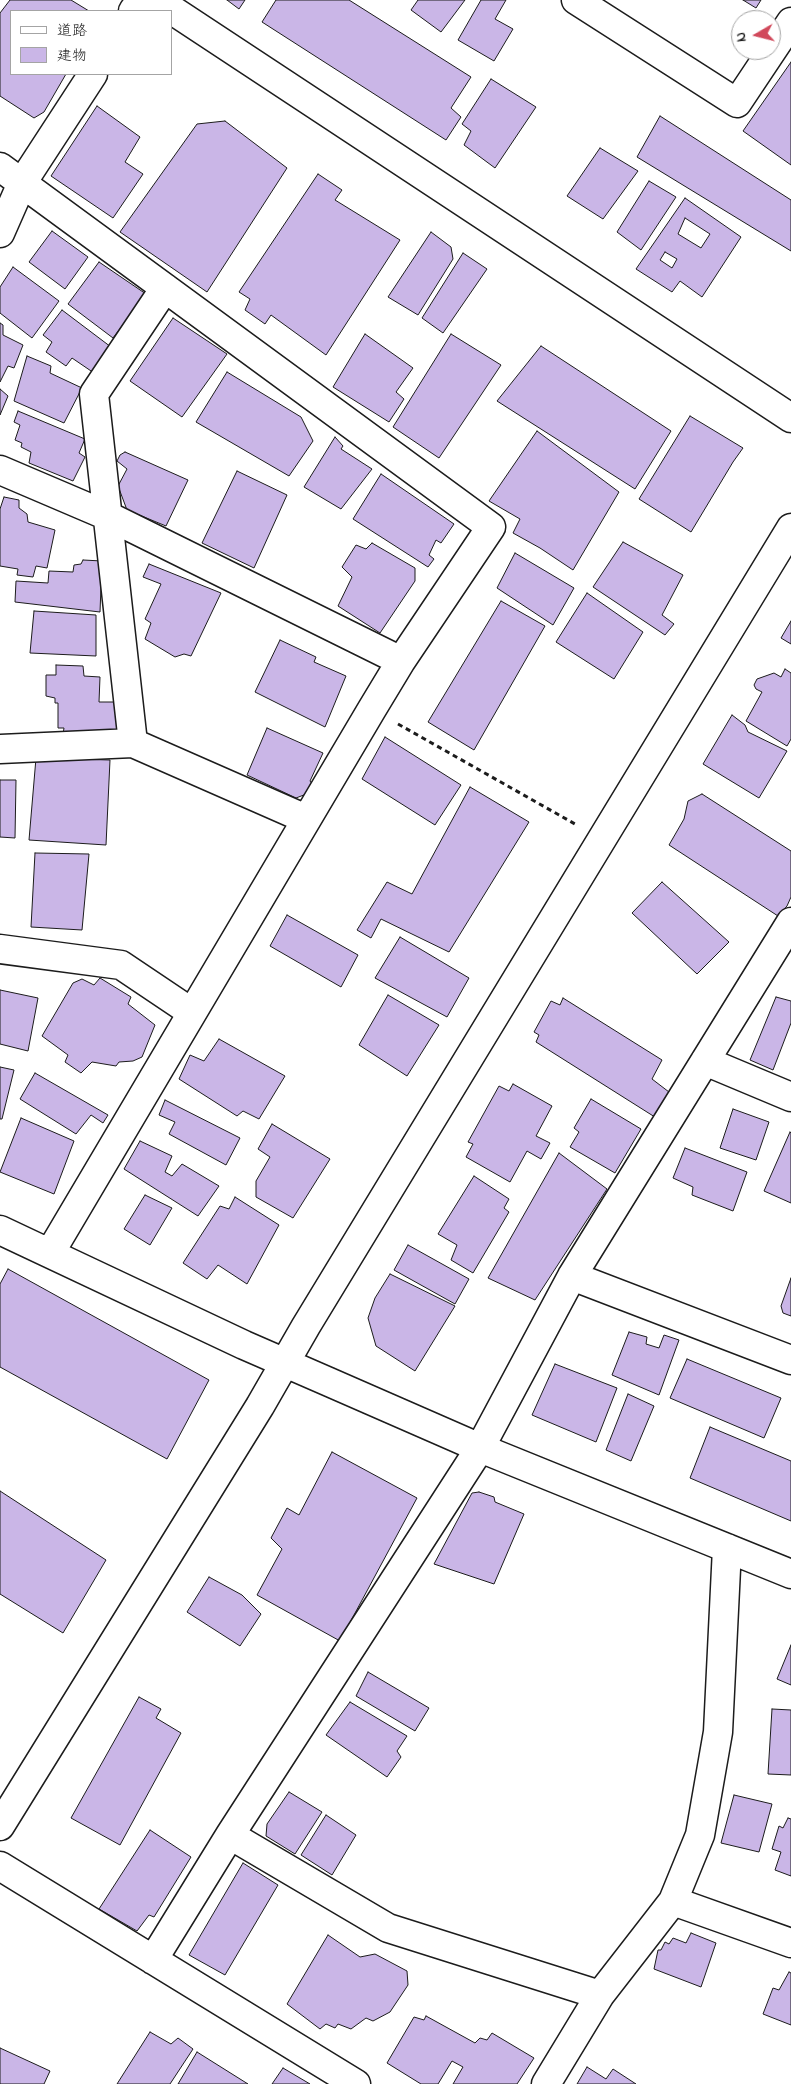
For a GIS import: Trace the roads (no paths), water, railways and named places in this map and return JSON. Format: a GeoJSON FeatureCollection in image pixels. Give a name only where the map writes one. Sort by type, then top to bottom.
{"type":"FeatureCollection","features":[{"type":"Feature","properties":{"kind":"street"},"geometry":{"type":"LineString","coordinates":[[157,0],[791,418]]}},
{"type":"Feature","properties":{"kind":"street"},"geometry":{"type":"LineString","coordinates":[[576,0],[738,104],[791,22]]}},
{"type":"Feature","properties":{"kind":"street"},"geometry":{"type":"LineString","coordinates":[[0,233],[22,183],[92,75]]}},
{"type":"Feature","properties":{"kind":"street"},"geometry":{"type":"LineString","coordinates":[[0,167],[491,527],[401,661],[191,1012],[50,1253]]}},
{"type":"Feature","properties":{"kind":"street"},"geometry":{"type":"LineString","coordinates":[[133,743],[94,394],[165,288]]}},
{"type":"Feature","properties":{"kind":"street"},"geometry":{"type":"LineString","coordinates":[[0,470],[108,516],[401,661]]}},
{"type":"Feature","properties":{"kind":"street"},"geometry":{"type":"LineString","coordinates":[[0,1826],[285,1363],[791,528]]}},
{"type":"Feature","properties":{"kind":"street"},"geometry":{"type":"LineString","coordinates":[[0,749],[133,743],[306,819]]}},
{"type":"Feature","properties":{"kind":"street"},"geometry":{"type":"LineString","coordinates":[[153,1960],[230,1835],[480,1448],[572,1276],[791,922]]}},
{"type":"Feature","properties":{"kind":"street"},"geometry":{"type":"LineString","coordinates":[[0,949],[121,965],[191,1012]]}},
{"type":"Feature","properties":{"kind":"street"},"geometry":{"type":"LineString","coordinates":[[705,1061],[791,1097]]}},
{"type":"Feature","properties":{"kind":"street"},"geometry":{"type":"LineString","coordinates":[[0,1230],[285,1363],[480,1448],[791,1574]]}},
{"type":"Feature","properties":{"kind":"street"},"geometry":{"type":"LineString","coordinates":[[572,1276],[791,1360]]}},
{"type":"Feature","properties":{"kind":"street"},"geometry":{"type":"LineString","coordinates":[[546,2084],[600,1995],[673,1901],[700,1835],[718,1732],[727,1548]]}},
{"type":"Feature","properties":{"kind":"street"},"geometry":{"type":"LineString","coordinates":[[230,1835],[388,1928],[600,1995]]}},
{"type":"Feature","properties":{"kind":"street"},"geometry":{"type":"LineString","coordinates":[[0,1866],[356,2084]]}},
{"type":"Feature","properties":{"kind":"street"},"geometry":{"type":"LineString","coordinates":[[673,1901],[791,1943]]}}]}
